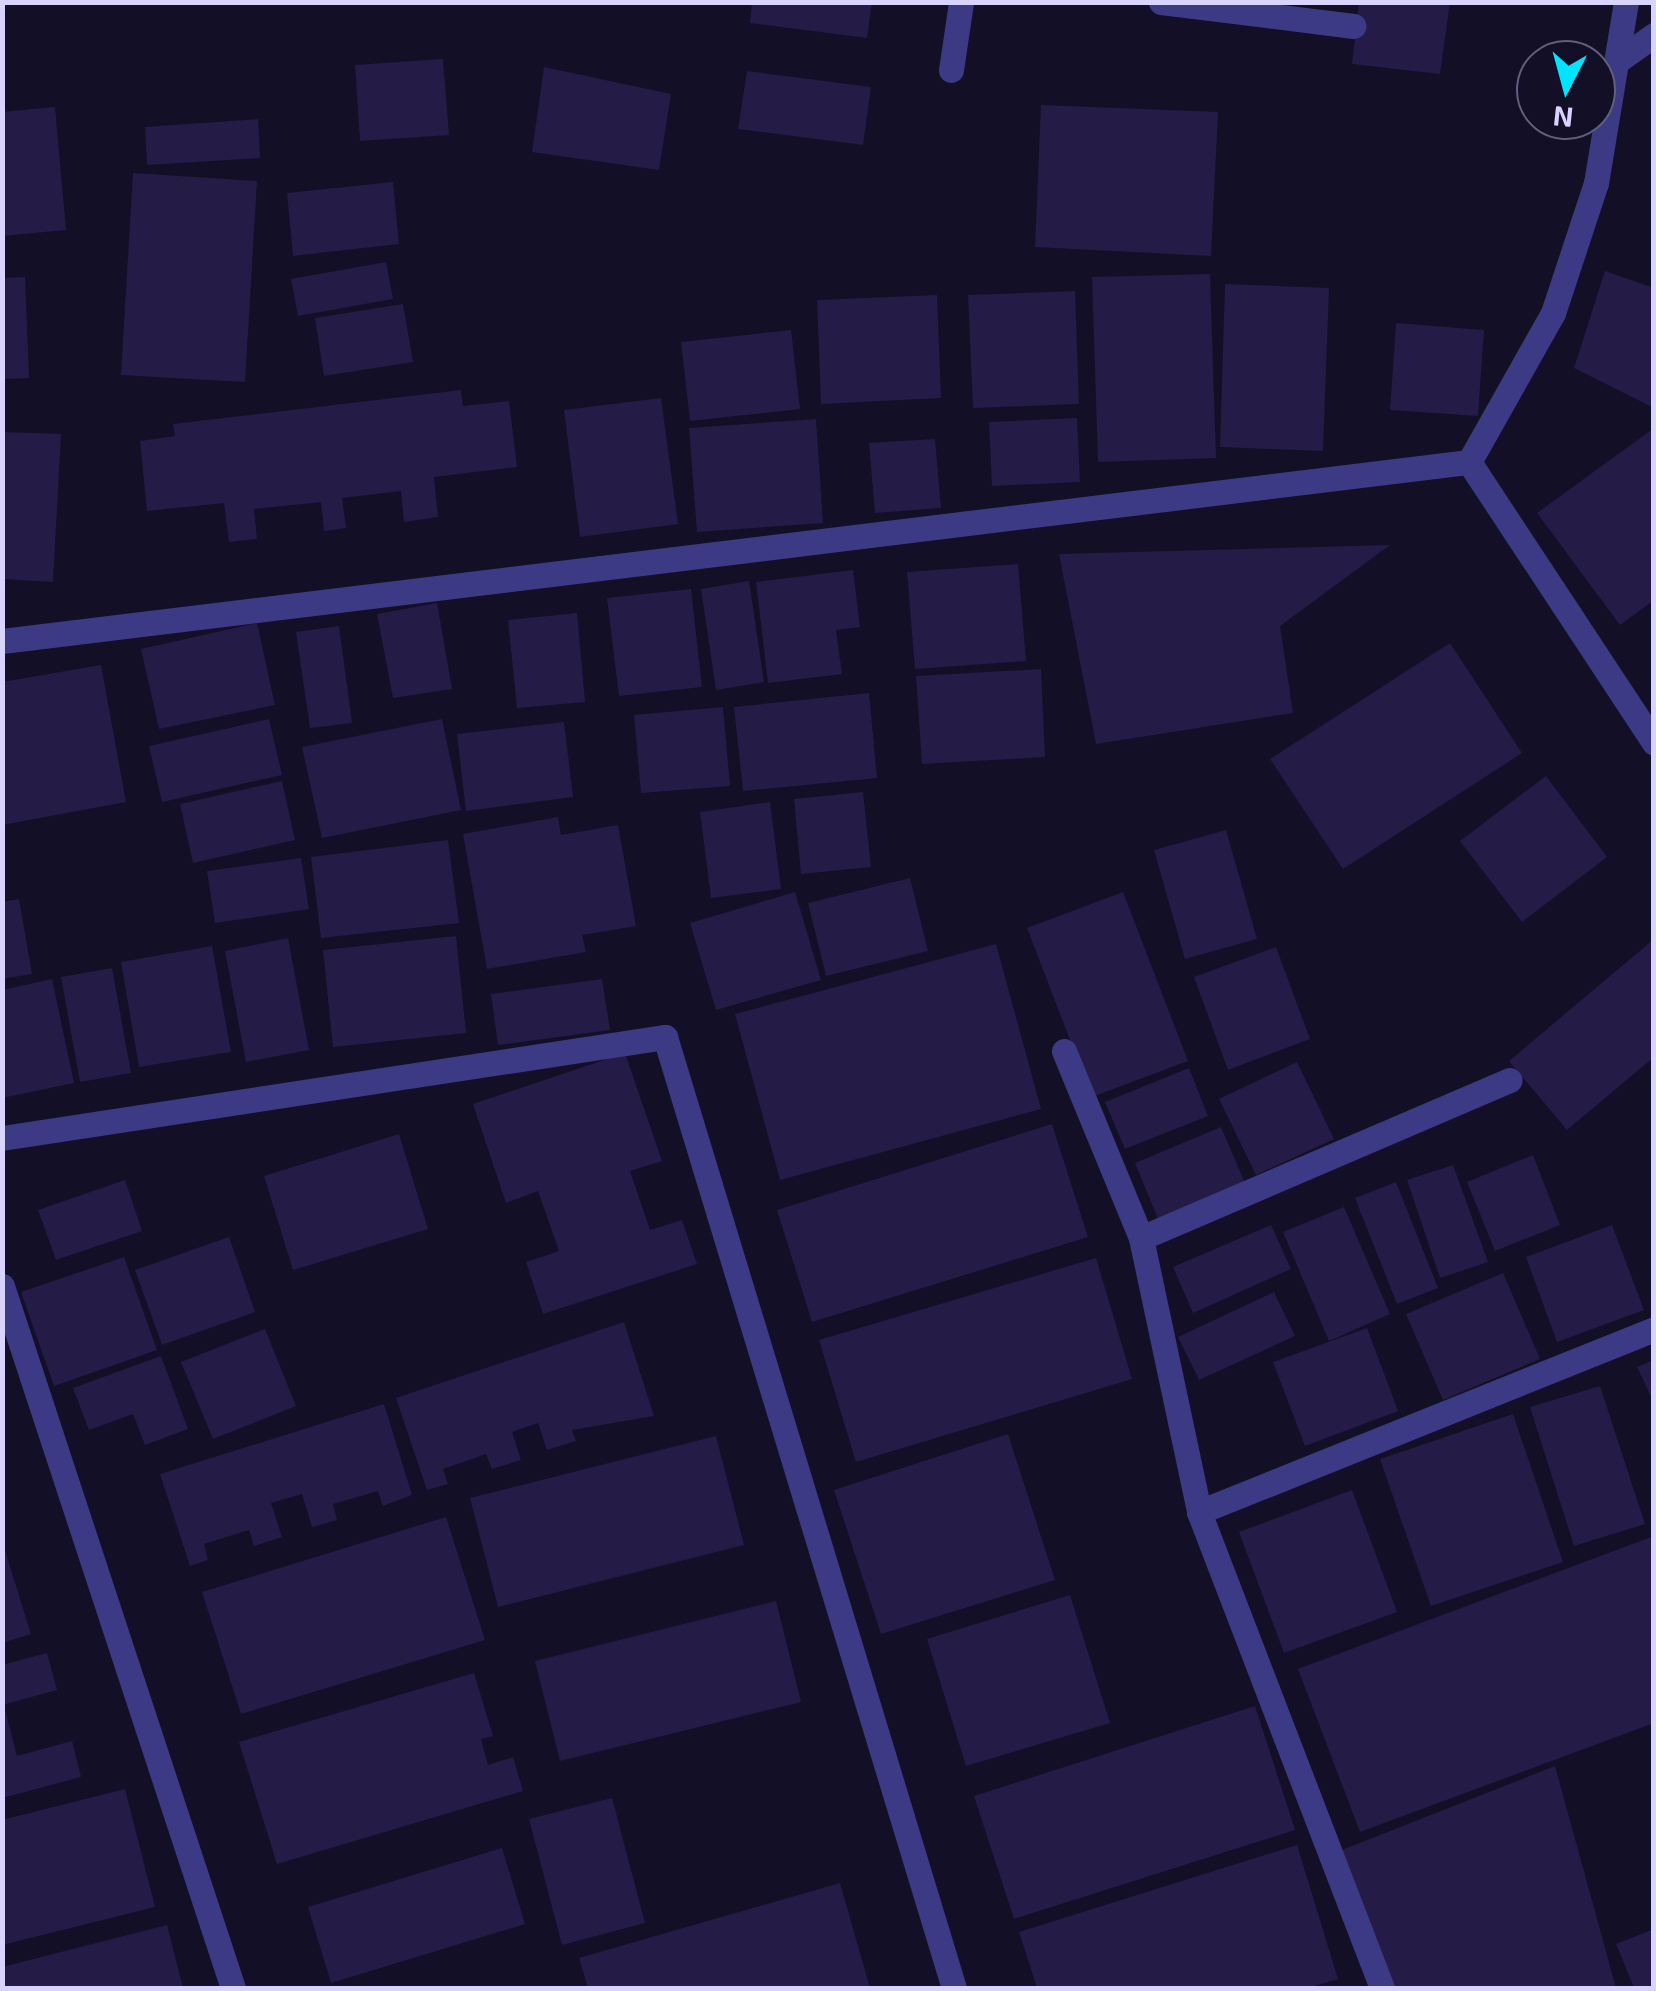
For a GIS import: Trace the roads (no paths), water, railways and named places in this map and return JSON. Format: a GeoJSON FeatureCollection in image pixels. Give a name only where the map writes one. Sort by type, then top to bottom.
{"type":"FeatureCollection","features":[{"type":"Feature","properties":{"kind":"street"},"geometry":{"type":"LineString","coordinates":[[951,70],[961,2]]}},
{"type":"Feature","properties":{"kind":"street"},"geometry":{"type":"LineString","coordinates":[[1161,2],[1354,26]]}},
{"type":"Feature","properties":{"kind":"street"},"geometry":{"type":"LineString","coordinates":[[1469,462],[1552,313],[1596,183],[1620,58],[1626,2]]}},
{"type":"Feature","properties":{"kind":"street"},"geometry":{"type":"LineString","coordinates":[[1620,58],[1654,35]]}},
{"type":"Feature","properties":{"kind":"street"},"geometry":{"type":"LineString","coordinates":[[2,641],[1469,462]]}},
{"type":"Feature","properties":{"kind":"street"},"geometry":{"type":"LineString","coordinates":[[1469,462],[1654,743]]}},
{"type":"Feature","properties":{"kind":"street"},"geometry":{"type":"LineString","coordinates":[[2,1138],[665,1037],[954,1988]]}},
{"type":"Feature","properties":{"kind":"street"},"geometry":{"type":"LineString","coordinates":[[1064,1051],[1141,1238],[1200,1512],[1382,1988]]}},
{"type":"Feature","properties":{"kind":"street"},"geometry":{"type":"LineString","coordinates":[[1141,1238],[1510,1080]]}},
{"type":"Feature","properties":{"kind":"street"},"geometry":{"type":"LineString","coordinates":[[2,1286],[232,1988]]}},
{"type":"Feature","properties":{"kind":"street"},"geometry":{"type":"LineString","coordinates":[[1200,1512],[1654,1329]]}}]}
